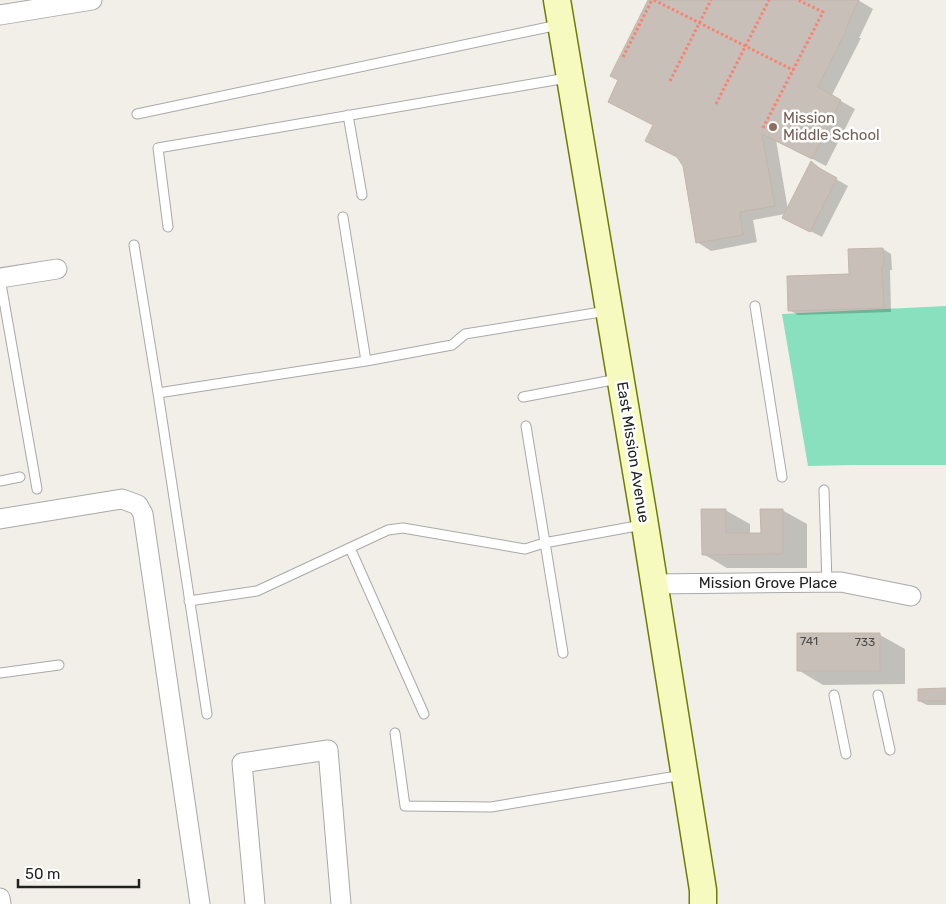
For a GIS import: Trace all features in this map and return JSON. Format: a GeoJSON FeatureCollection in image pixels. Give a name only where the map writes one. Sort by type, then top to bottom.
{"type":"FeatureCollection","features":[{"type":"Feature","properties":{"kind":"main road","name":"East Mission Avenue"},"geometry":{"type":"LineString","coordinates":[[556,0],[645,525],[703,890],[703,904]]}},
{"type":"Feature","properties":{"kind":"street"},"geometry":{"type":"LineString","coordinates":[[0,15],[92,0]]}},
{"type":"Feature","properties":{"kind":"street"},"geometry":{"type":"LineString","coordinates":[[0,278],[56,269]]}},
{"type":"Feature","properties":{"kind":"street"},"geometry":{"type":"LineString","coordinates":[[0,519],[122,499],[138,505],[143,514],[200,904]]}},
{"type":"Feature","properties":{"kind":"street","name":"Mission Grove Place"},"geometry":{"type":"LineString","coordinates":[[654,584],[841,582],[911,596]]}},
{"type":"Feature","properties":{"kind":"street"},"geometry":{"type":"LineString","coordinates":[[255,904],[242,763],[328,750],[341,904]]}},
{"type":"Feature","properties":{"kind":"street"},"geometry":{"type":"LineString","coordinates":[[0,898],[1,904]]}},
{"type":"Feature","properties":{"kind":"lane"},"geometry":{"type":"LineString","coordinates":[[137,114],[561,25]]}},
{"type":"Feature","properties":{"kind":"lane"},"geometry":{"type":"LineString","coordinates":[[168,227],[158,148],[570,77]]}},
{"type":"Feature","properties":{"kind":"lane"},"geometry":{"type":"LineString","coordinates":[[348,115],[362,195]]}},
{"type":"Feature","properties":{"kind":"lane"},"geometry":{"type":"LineString","coordinates":[[343,217],[366,361]]}},
{"type":"Feature","properties":{"kind":"lane"},"geometry":{"type":"LineString","coordinates":[[134,245],[207,714]]}},
{"type":"Feature","properties":{"kind":"lane"},"geometry":{"type":"LineString","coordinates":[[0,278],[37,489]]}},
{"type":"Feature","properties":{"kind":"lane"},"geometry":{"type":"LineString","coordinates":[[755,306],[782,477]]}},
{"type":"Feature","properties":{"kind":"lane"},"geometry":{"type":"LineString","coordinates":[[158,393],[366,361],[452,345],[464,334],[610,310]]}},
{"type":"Feature","properties":{"kind":"lane"},"geometry":{"type":"LineString","coordinates":[[523,397],[621,378]]}},
{"type":"Feature","properties":{"kind":"lane"},"geometry":{"type":"LineString","coordinates":[[526,426],[563,653]]}},
{"type":"Feature","properties":{"kind":"lane"},"geometry":{"type":"LineString","coordinates":[[0,481],[20,477]]}},
{"type":"Feature","properties":{"kind":"lane"},"geometry":{"type":"LineString","coordinates":[[824,490],[827,583]]}},
{"type":"Feature","properties":{"kind":"lane"},"geometry":{"type":"LineString","coordinates":[[189,601],[257,591],[388,530],[403,528],[525,549],[544,543],[645,525]]}},
{"type":"Feature","properties":{"kind":"lane"},"geometry":{"type":"LineString","coordinates":[[350,548],[424,714]]}},
{"type":"Feature","properties":{"kind":"lane"},"geometry":{"type":"LineString","coordinates":[[0,673],[59,665]]}},
{"type":"Feature","properties":{"kind":"lane"},"geometry":{"type":"LineString","coordinates":[[834,695],[846,754]]}},
{"type":"Feature","properties":{"kind":"lane"},"geometry":{"type":"LineString","coordinates":[[878,695],[890,750]]}},
{"type":"Feature","properties":{"kind":"lane"},"geometry":{"type":"LineString","coordinates":[[395,733],[405,806],[491,807],[685,775]]}},
{"type":"Feature","properties":{"kind":"path"},"geometry":{"type":"LineString","coordinates":[[623,57],[653,0],[792,70]]}},
{"type":"Feature","properties":{"kind":"path"},"geometry":{"type":"LineString","coordinates":[[670,81],[711,0]]}},
{"type":"Feature","properties":{"kind":"path"},"geometry":{"type":"LineString","coordinates":[[716,104],[769,0]]}},
{"type":"Feature","properties":{"kind":"path"},"geometry":{"type":"LineString","coordinates":[[763,128],[823,12],[807,2],[798,0]]}},
{"type":"Feature","properties":{"kind":"green space"},"geometry":{"type":"Polygon","coordinates":[[[946,306],[946,465],[808,466],[782,314],[946,306]]]}},
{"type":"Feature","properties":{"kind":"building"},"geometry":{"type":"Polygon","coordinates":[[[648,0],[859,0],[847,29],[818,87],[841,100],[812,159],[762,134],[775,206],[740,212],[743,235],[696,243],[683,166],[677,157],[645,141],[653,125],[608,102],[618,80],[610,76],[648,0]]]}},
{"type":"Feature","properties":{"kind":"building"},"geometry":{"type":"Polygon","coordinates":[[[811,161],[837,178],[810,232],[782,218],[811,161]]]}},
{"type":"Feature","properties":{"kind":"building"},"geometry":{"type":"Polygon","coordinates":[[[883,248],[884,308],[788,311],[787,276],[849,274],[848,249],[883,248]]]}},
{"type":"Feature","properties":{"kind":"building"},"geometry":{"type":"Polygon","coordinates":[[[701,509],[726,509],[726,533],[761,533],[760,509],[783,509],[783,554],[702,555],[701,509]]]}},
{"type":"Feature","properties":{"kind":"building"},"geometry":{"type":"Polygon","coordinates":[[[797,633],[880,633],[880,671],[797,671],[797,633]]]}},
{"type":"Feature","properties":{"kind":"building"},"geometry":{"type":"Polygon","coordinates":[[[946,688],[946,701],[918,701],[918,689],[946,688]]]}},
{"type":"Feature","properties":{"kind":"place","name":"Mission Middle School"},"geometry":{"type":"Point","coordinates":[773,127]}}]}
